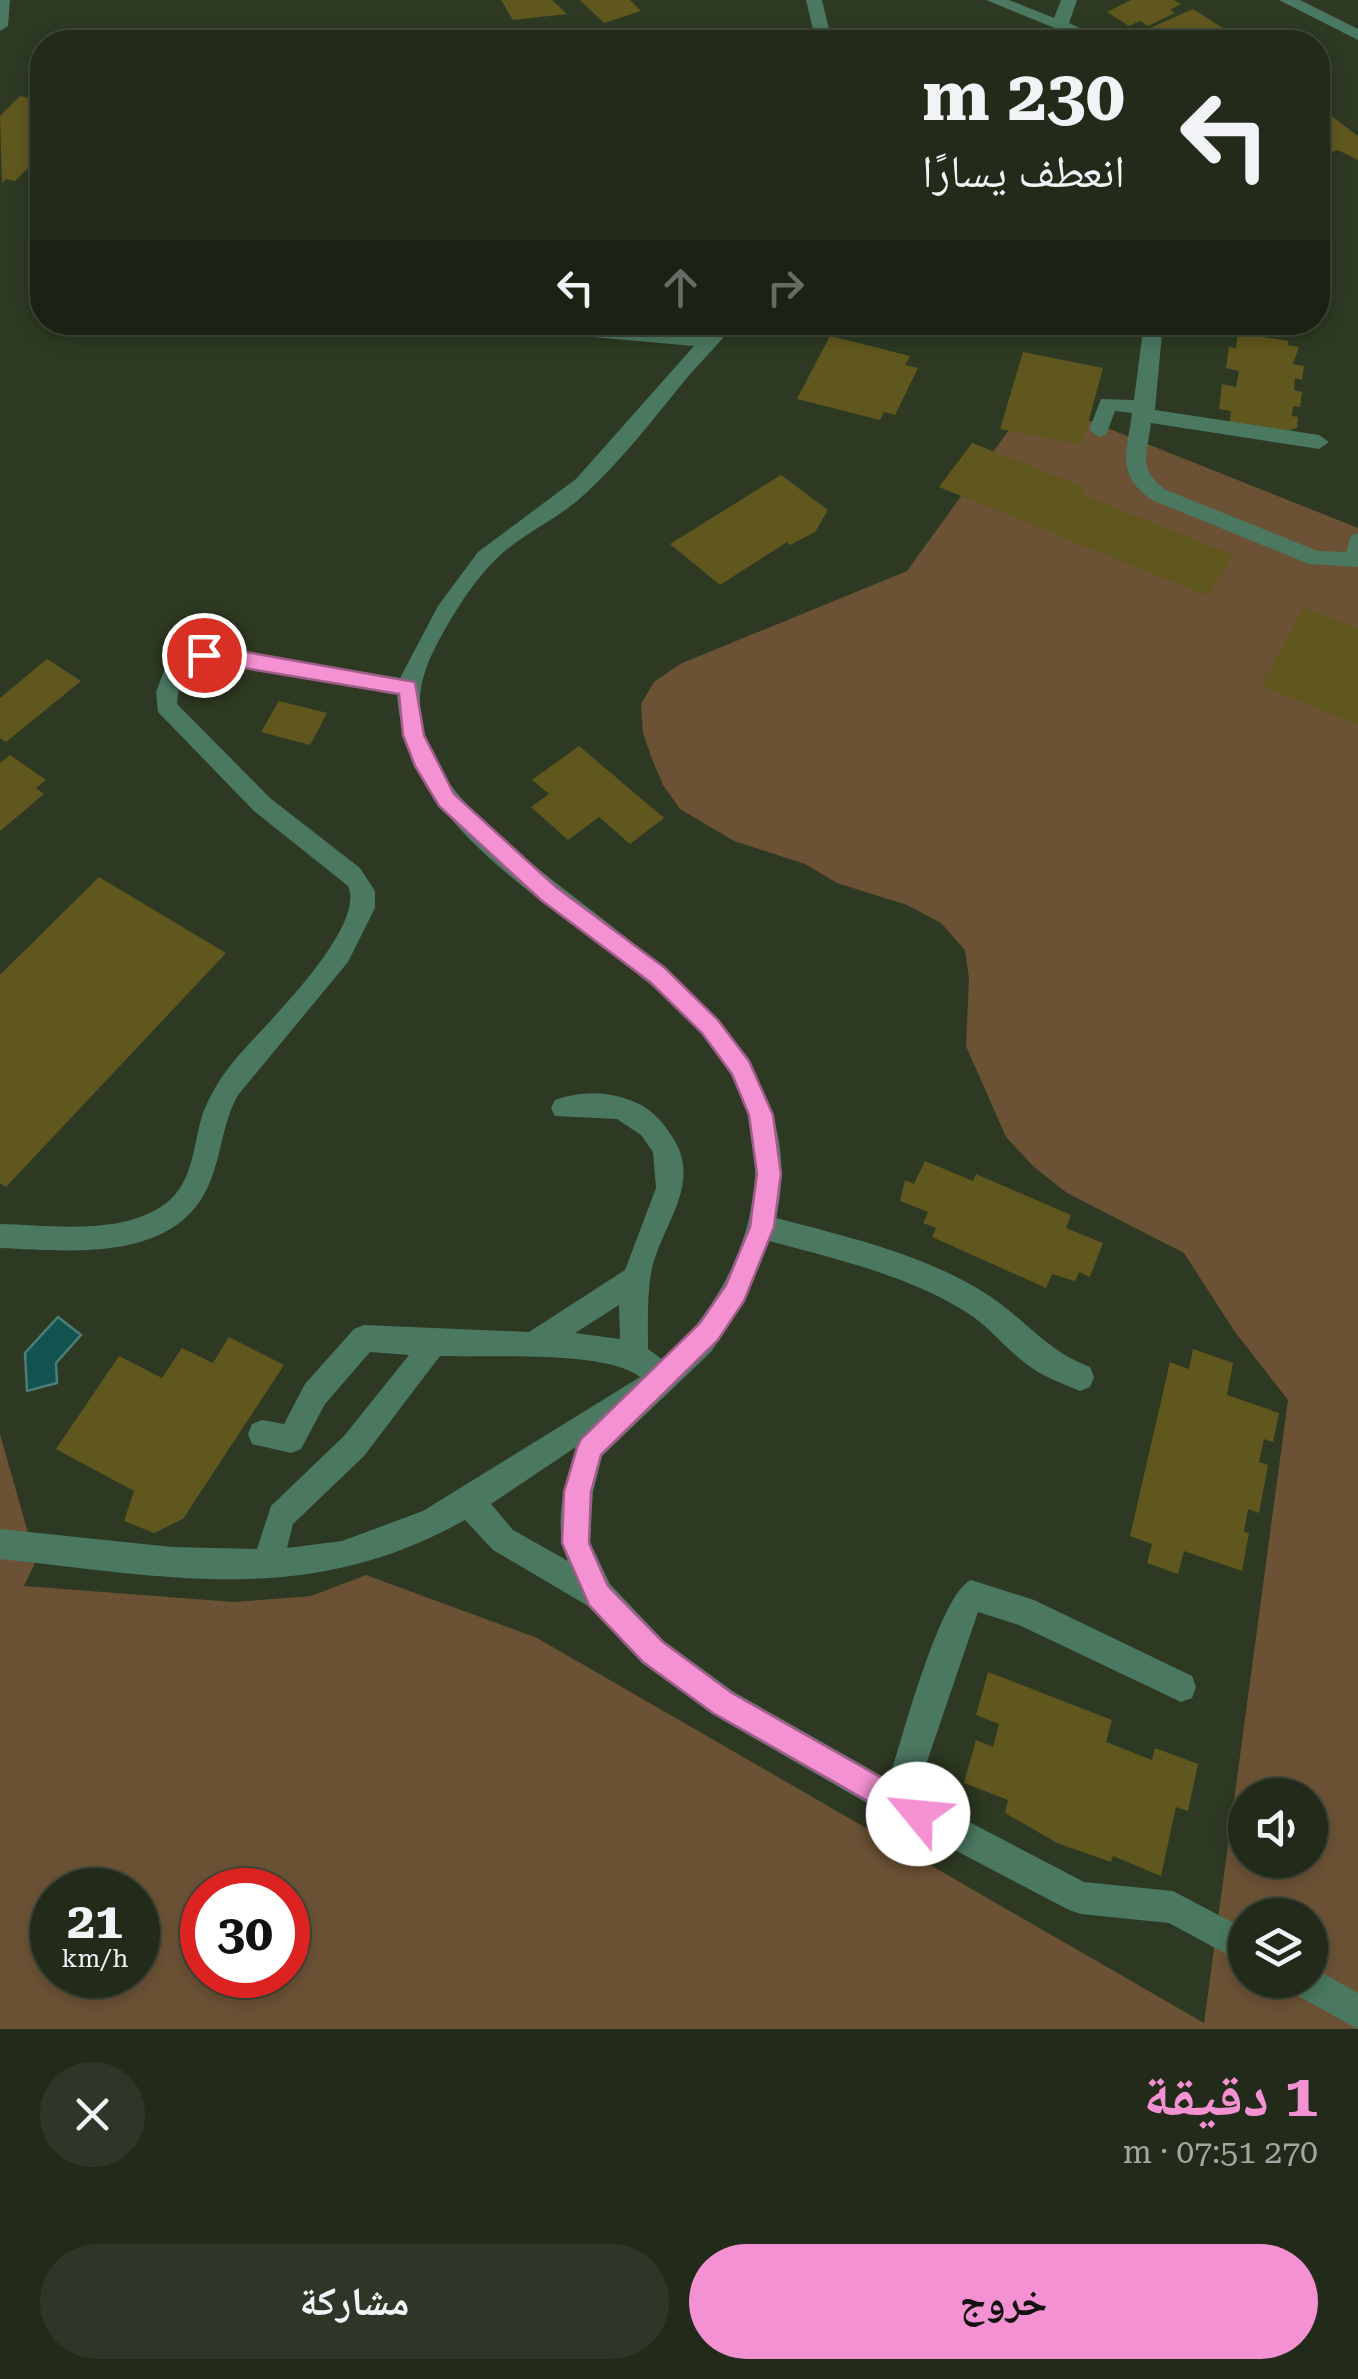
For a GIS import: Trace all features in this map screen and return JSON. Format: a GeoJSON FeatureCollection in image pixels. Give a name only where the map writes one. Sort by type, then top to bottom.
{"type":"FeatureCollection","features":[{"type":"Feature","properties":{"kind":"street"},"geometry":{"type":"LineString","coordinates":[[0,26],[2,0]]}},
{"type":"Feature","properties":{"kind":"street"},"geometry":{"type":"LineString","coordinates":[[814,0],[821,30]]}},
{"type":"Feature","properties":{"kind":"street"},"geometry":{"type":"LineString","coordinates":[[994,0],[1073,30]]}},
{"type":"Feature","properties":{"kind":"street"},"geometry":{"type":"LineString","coordinates":[[1060,25],[1069,0]]}},
{"type":"Feature","properties":{"kind":"street"},"geometry":{"type":"LineString","coordinates":[[1287,0],[1358,34]]}},
{"type":"Feature","properties":{"kind":"street"},"geometry":{"type":"LineString","coordinates":[[599,1596],[576,1543],[578,1492],[590,1448],[709,1332],[735,1292],[762,1227],[769,1174],[761,1115],[741,1068],[710,1026],[658,975],[549,893],[446,800],[425,766],[413,735],[408,688],[439,620],[497,546],[544,517],[593,475],[715,335]]}},
{"type":"Feature","properties":{"kind":"street"},"geometry":{"type":"LineString","coordinates":[[1153,335],[1136,469],[1140,481],[1160,495],[1316,559],[1356,560],[1358,541]]}},
{"type":"Feature","properties":{"kind":"street"},"geometry":{"type":"LineString","coordinates":[[1099,430],[1108,404],[1319,442]]}},
{"type":"Feature","properties":{"kind":"street"},"geometry":{"type":"LineString","coordinates":[[0,1236],[101,1234],[144,1228],[179,1210],[196,1184],[218,1111],[233,1081],[316,986],[351,935],[362,910],[365,894],[354,874],[326,858],[207,750],[166,706],[172,670],[184,660],[223,655],[408,688]]}},
{"type":"Feature","properties":{"kind":"street"},"geometry":{"type":"LineString","coordinates":[[564,1108],[586,1103],[621,1106],[642,1118],[666,1143],[671,1176],[633,1291],[634,1356]]}},
{"type":"Feature","properties":{"kind":"street"},"geometry":{"type":"LineString","coordinates":[[762,1227],[862,1255],[935,1284],[980,1306],[1028,1352],[1056,1369],[1080,1377]]}},
{"type":"Feature","properties":{"kind":"street"},"geometry":{"type":"LineString","coordinates":[[532,1346],[639,1276]]}},
{"type":"Feature","properties":{"kind":"street"},"geometry":{"type":"LineString","coordinates":[[262,1434],[291,1439],[315,1394],[364,1338],[585,1347],[634,1356],[664,1378]]}},
{"type":"Feature","properties":{"kind":"street"},"geometry":{"type":"LineString","coordinates":[[267,1566],[281,1516],[354,1446],[410,1378],[433,1343]]}},
{"type":"Feature","properties":{"kind":"street"},"geometry":{"type":"LineString","coordinates":[[0,1544],[267,1566],[343,1556],[412,1533],[468,1502],[514,1476],[570,1433],[664,1378]]}},
{"type":"Feature","properties":{"kind":"street"},"geometry":{"type":"LineString","coordinates":[[468,1502],[503,1540],[599,1596],[653,1652],[722,1703],[897,1803],[1080,1898],[1173,1906],[1228,1937]]}},
{"type":"Feature","properties":{"kind":"street"},"geometry":{"type":"LineString","coordinates":[[897,1803],[958,1616],[971,1595],[1023,1611],[1181,1687]]}},
{"type":"Feature","properties":{"kind":"street"},"geometry":{"type":"LineString","coordinates":[[1328,1995],[1358,2012]]}},
{"type":"Feature","properties":{"kind":"shaded area"},"geometry":{"type":"Polygon","coordinates":[[[1032,398],[1358,528],[1358,2029],[0,2029],[0,1434],[36,1561],[24,1586],[234,1602],[311,1596],[366,1575],[537,1638],[1204,2023],[1228,1845],[1228,1878],[1328,1878],[1328,1778],[1237,1778],[1288,1400],[1235,1332],[1184,1253],[1067,1193],[1034,1167],[1006,1137],[966,1046],[969,979],[965,950],[941,923],[907,905],[837,883],[805,864],[734,841],[680,809],[663,785],[652,759],[643,733],[641,704],[654,682],[680,664],[907,571],[1032,398]]]}},
{"type":"Feature","properties":{"kind":"water"},"geometry":{"type":"Polygon","coordinates":[[[58,1317],[81,1335],[56,1363],[57,1383],[27,1391],[25,1353],[58,1317]]]}},
{"type":"Feature","properties":{"kind":"building"},"geometry":{"type":"Polygon","coordinates":[[[501,0],[552,0],[567,14],[513,20],[501,0]]]}},
{"type":"Feature","properties":{"kind":"building"},"geometry":{"type":"Polygon","coordinates":[[[580,0],[630,0],[641,11],[604,23],[580,0]]]}},
{"type":"Feature","properties":{"kind":"building"},"geometry":{"type":"Polygon","coordinates":[[[1131,0],[1174,0],[1181,4],[1170,10],[1175,13],[1148,26],[1140,21],[1129,26],[1107,12],[1131,0]]]}},
{"type":"Feature","properties":{"kind":"building"},"geometry":{"type":"Polygon","coordinates":[[[1193,9],[1226,30],[1146,30],[1193,9]]]}},
{"type":"Feature","properties":{"kind":"building"},"geometry":{"type":"Polygon","coordinates":[[[20,96],[30,98],[30,166],[15,181],[6,179],[2,183],[0,116],[20,96]]]}},
{"type":"Feature","properties":{"kind":"building"},"geometry":{"type":"Polygon","coordinates":[[[1330,115],[1358,136],[1358,160],[1338,150],[1330,153],[1330,115]]]}},
{"type":"Feature","properties":{"kind":"building"},"geometry":{"type":"Polygon","coordinates":[[[1238,335],[1288,341],[1288,345],[1299,347],[1293,364],[1304,366],[1302,380],[1295,378],[1294,390],[1302,392],[1300,407],[1293,406],[1297,428],[1282,432],[1229,425],[1231,411],[1219,409],[1222,384],[1236,387],[1239,371],[1226,368],[1229,347],[1236,348],[1238,335]]]}},
{"type":"Feature","properties":{"kind":"building"},"geometry":{"type":"Polygon","coordinates":[[[830,336],[910,356],[905,365],[918,368],[895,415],[884,412],[880,420],[797,399],[830,336]]]}},
{"type":"Feature","properties":{"kind":"building"},"geometry":{"type":"Polygon","coordinates":[[[1023,352],[1103,368],[1082,445],[1000,429],[1023,352]]]}},
{"type":"Feature","properties":{"kind":"building"},"geometry":{"type":"Polygon","coordinates":[[[972,443],[1086,488],[1081,494],[1233,555],[1208,596],[939,487],[972,443]]]}},
{"type":"Feature","properties":{"kind":"building"},"geometry":{"type":"Polygon","coordinates":[[[781,475],[828,510],[815,532],[790,545],[787,542],[720,585],[670,544],[781,475]]]}},
{"type":"Feature","properties":{"kind":"building"},"geometry":{"type":"Polygon","coordinates":[[[1304,608],[1358,629],[1358,725],[1261,685],[1304,608]]]}},
{"type":"Feature","properties":{"kind":"building"},"geometry":{"type":"Polygon","coordinates":[[[47,659],[81,681],[6,742],[0,738],[0,698],[47,659]]]}},
{"type":"Feature","properties":{"kind":"building"},"geometry":{"type":"Polygon","coordinates":[[[279,701],[327,713],[310,745],[261,732],[279,701]]]}},
{"type":"Feature","properties":{"kind":"building"},"geometry":{"type":"Polygon","coordinates":[[[579,746],[664,818],[630,844],[599,817],[568,840],[531,807],[549,794],[532,780],[579,746]]]}},
{"type":"Feature","properties":{"kind":"building"},"geometry":{"type":"Polygon","coordinates":[[[10,755],[46,780],[36,788],[44,794],[0,831],[0,763],[10,755]]]}},
{"type":"Feature","properties":{"kind":"building"},"geometry":{"type":"Polygon","coordinates":[[[99,877],[226,953],[6,1187],[0,1183],[0,975],[99,877]]]}},
{"type":"Feature","properties":{"kind":"building"},"geometry":{"type":"Polygon","coordinates":[[[925,1161],[973,1181],[976,1174],[1071,1215],[1066,1228],[1103,1243],[1090,1277],[1079,1272],[1075,1281],[1052,1274],[1046,1288],[932,1237],[936,1228],[923,1223],[928,1212],[900,1201],[905,1180],[914,1184],[925,1161]]]}},
{"type":"Feature","properties":{"kind":"building"},"geometry":{"type":"Polygon","coordinates":[[[229,1337],[284,1365],[183,1519],[154,1533],[124,1521],[134,1491],[56,1449],[119,1356],[162,1378],[182,1348],[213,1363],[229,1337]]]}},
{"type":"Feature","properties":{"kind":"building"},"geometry":{"type":"Polygon","coordinates":[[[1193,1349],[1233,1363],[1227,1395],[1279,1413],[1273,1442],[1264,1439],[1259,1462],[1268,1465],[1259,1513],[1248,1509],[1244,1532],[1249,1533],[1242,1571],[1184,1551],[1178,1574],[1147,1563],[1152,1544],[1130,1536],[1170,1362],[1189,1369],[1193,1349]]]}},
{"type":"Feature","properties":{"kind":"building"},"geometry":{"type":"Polygon","coordinates":[[[988,1672],[1112,1720],[1106,1742],[1152,1760],[1155,1748],[1198,1764],[1188,1811],[1176,1807],[1161,1876],[1113,1856],[1111,1862],[1057,1843],[1005,1813],[1008,1800],[964,1783],[976,1740],[993,1747],[999,1724],[976,1715],[988,1672]]]}},
{"type":"Feature","properties":{"kind":"route"},"geometry":{"type":"LineString","coordinates":[[204,655],[223,655],[408,688],[413,735],[425,766],[446,800],[549,893],[658,975],[710,1026],[741,1068],[761,1115],[769,1174],[762,1227],[735,1292],[709,1332],[590,1448],[578,1492],[576,1543],[599,1596],[653,1652],[722,1703],[918,1814]]}}]}
